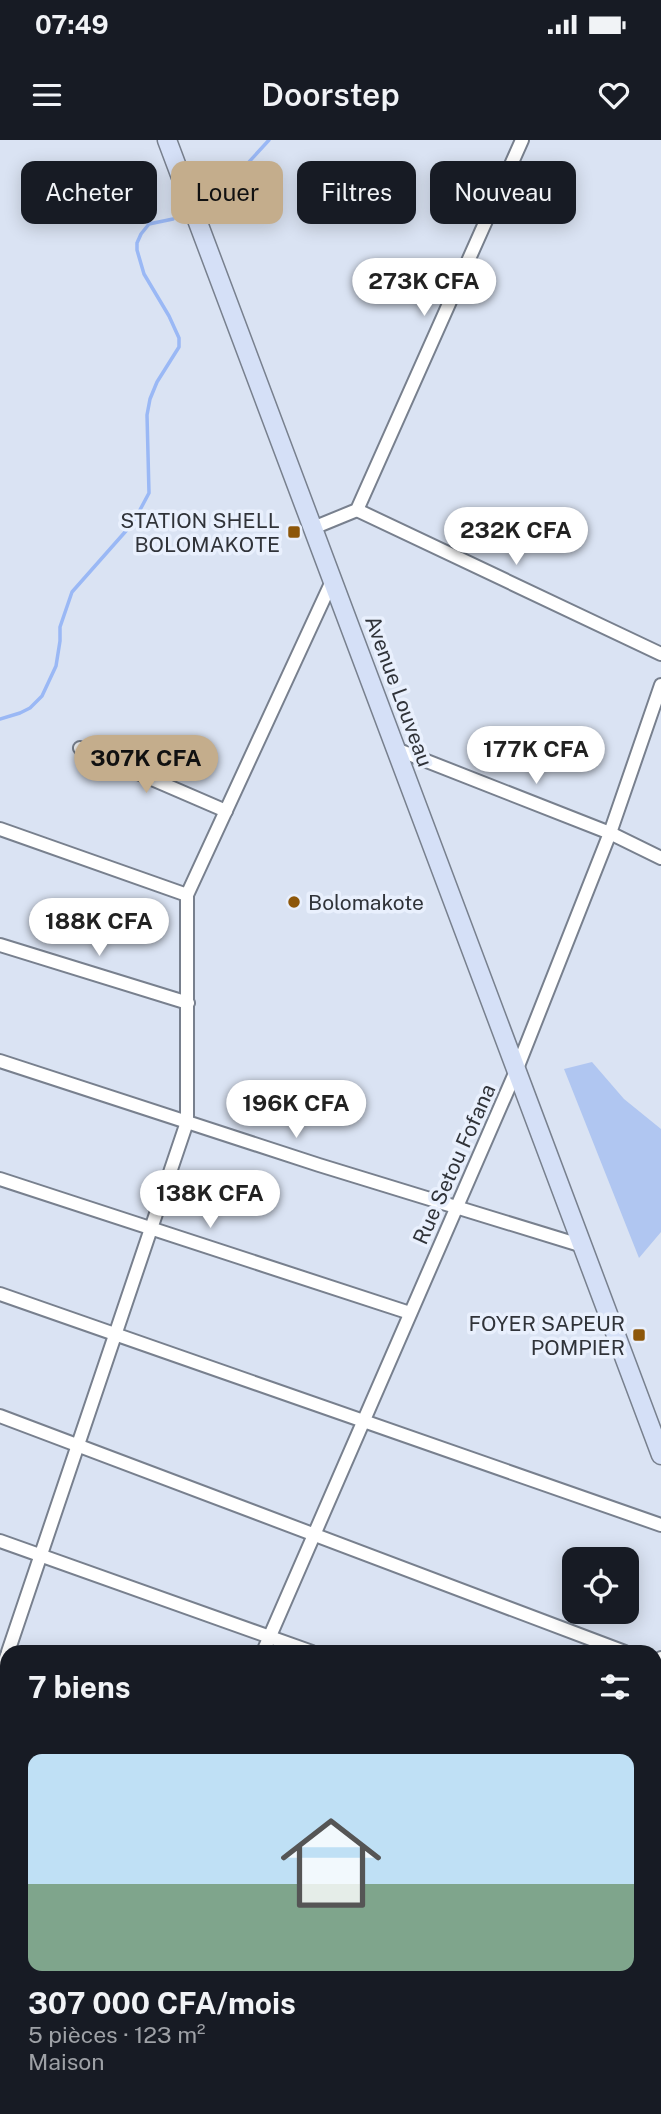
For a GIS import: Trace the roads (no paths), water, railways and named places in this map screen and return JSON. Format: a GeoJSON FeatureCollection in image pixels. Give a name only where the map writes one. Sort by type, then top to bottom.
{"type":"FeatureCollection","features":[{"type":"Feature","properties":{"kind":"main road","name":"Avenue Louveau"},"geometry":{"type":"LineString","coordinates":[[167,140],[661,1455]]}},
{"type":"Feature","properties":{"kind":"street"},"geometry":{"type":"LineString","coordinates":[[313,528],[357,510],[522,140]]}},
{"type":"Feature","properties":{"kind":"street"},"geometry":{"type":"LineString","coordinates":[[357,510],[661,654]]}},
{"type":"Feature","properties":{"kind":"street"},"geometry":{"type":"LineString","coordinates":[[10,1645],[187,1122],[187,895],[332,579]]}},
{"type":"Feature","properties":{"kind":"street","name":"Rue Setou Fofana"},"geometry":{"type":"LineString","coordinates":[[266,1645],[516,1071],[610,833],[661,685]]}},
{"type":"Feature","properties":{"kind":"street"},"geometry":{"type":"LineString","coordinates":[[80,748],[226,811]]}},
{"type":"Feature","properties":{"kind":"street"},"geometry":{"type":"LineString","coordinates":[[396,749],[610,833],[661,858]]}},
{"type":"Feature","properties":{"kind":"street"},"geometry":{"type":"LineString","coordinates":[[0,829],[187,895]]}},
{"type":"Feature","properties":{"kind":"street"},"geometry":{"type":"LineString","coordinates":[[0,945],[188,1003]]}},
{"type":"Feature","properties":{"kind":"street"},"geometry":{"type":"LineString","coordinates":[[0,1061],[318,1165],[583,1246]]}},
{"type":"Feature","properties":{"kind":"street"},"geometry":{"type":"LineString","coordinates":[[0,1178],[410,1313]]}},
{"type":"Feature","properties":{"kind":"street"},"geometry":{"type":"LineString","coordinates":[[0,1294],[661,1525]]}},
{"type":"Feature","properties":{"kind":"street"},"geometry":{"type":"LineString","coordinates":[[0,1416],[607,1645]]}},
{"type":"Feature","properties":{"kind":"street"},"geometry":{"type":"LineString","coordinates":[[0,1541],[292,1645]]}},
{"type":"Feature","properties":{"kind":"waterway"},"geometry":{"type":"LineString","coordinates":[[250,161],[269,140]]}},
{"type":"Feature","properties":{"kind":"waterway"},"geometry":{"type":"LineString","coordinates":[[0,719],[30,708],[42,696],[56,666],[60,627],[72,592],[133,523],[149,493],[147,415],[150,399],[157,382],[179,347],[179,338],[144,274],[137,243],[149,224],[171,219]]}},
{"type":"Feature","properties":{"kind":"place","name":"STATION SHELL BOLOMAKOTE"},"geometry":{"type":"Point","coordinates":[294,532]}},
{"type":"Feature","properties":{"kind":"place","name":"Bolomakote"},"geometry":{"type":"Point","coordinates":[294,902]}},
{"type":"Feature","properties":{"kind":"place","name":"FOYER SAPEUR POMPIER"},"geometry":{"type":"Point","coordinates":[639,1335]}}]}
